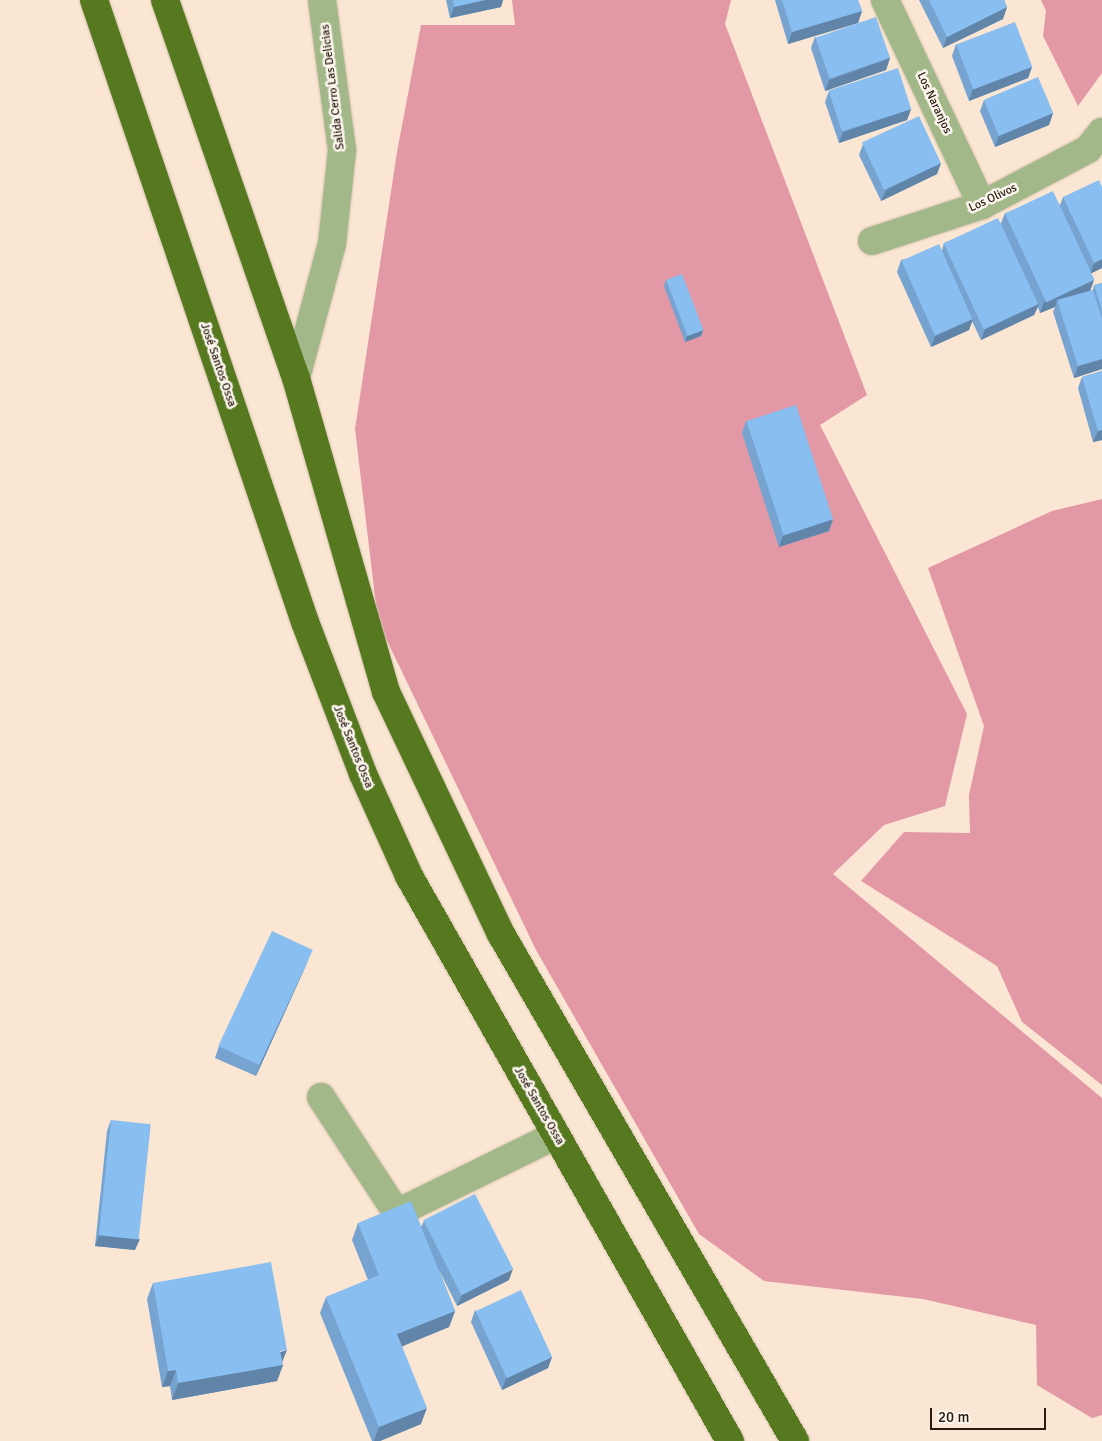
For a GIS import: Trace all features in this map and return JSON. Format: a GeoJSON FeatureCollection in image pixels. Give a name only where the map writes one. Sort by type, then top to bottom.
{"type":"FeatureCollection","features":[{"type":"Feature","properties":{"kind":"highway","name":"José Santos Ossa"},"geometry":{"type":"LineString","coordinates":[[94,0],[305,622],[363,774],[409,876],[730,1441]]}},
{"type":"Feature","properties":{"kind":"highway"},"geometry":{"type":"LineString","coordinates":[[165,0],[296,378],[386,692],[501,934],[795,1441]]}},
{"type":"Feature","properties":{"kind":"street","name":"Salida Cerro Las Delicias"},"geometry":{"type":"LineString","coordinates":[[296,378],[332,244],[342,150],[322,0]]}},
{"type":"Feature","properties":{"kind":"street","name":"Los Naranjos"},"geometry":{"type":"LineString","coordinates":[[885,0],[982,205]]}},
{"type":"Feature","properties":{"kind":"street","name":"Los Olivos"},"geometry":{"type":"LineString","coordinates":[[872,241],[982,205],[1088,149],[1102,132]]}},
{"type":"Feature","properties":{"kind":"street"},"geometry":{"type":"LineString","coordinates":[[321,1096],[397,1213],[556,1135]]}},
{"type":"Feature","properties":{"kind":"shaded area"},"geometry":{"type":"Polygon","coordinates":[[[512,0],[731,0],[725,24],[867,395],[820,425],[967,714],[945,806],[884,825],[833,874],[1102,1098],[1102,1415],[1092,1418],[1037,1385],[1036,1325],[923,1299],[764,1281],[699,1234],[536,950],[378,622],[355,429],[397,152],[421,25],[515,25],[512,0]]]}},
{"type":"Feature","properties":{"kind":"shaded area"},"geometry":{"type":"Polygon","coordinates":[[[1041,0],[1102,0],[1102,73],[1078,106],[1043,36],[1046,11],[1041,0]]]}},
{"type":"Feature","properties":{"kind":"shaded area"},"geometry":{"type":"Polygon","coordinates":[[[1102,499],[1102,1085],[1022,1022],[997,966],[861,881],[904,832],[970,833],[969,795],[984,726],[928,568],[1052,511],[1102,499]]]}},
{"type":"Feature","properties":{"kind":"building"},"geometry":{"type":"Polygon","coordinates":[[[453,0],[485,0],[454,7],[453,0]]]}},
{"type":"Feature","properties":{"kind":"building"},"geometry":{"type":"Polygon","coordinates":[[[782,0],[858,0],[862,11],[792,32],[782,0]]]}},
{"type":"Feature","properties":{"kind":"building"},"geometry":{"type":"Polygon","coordinates":[[[929,0],[1004,0],[1007,7],[947,37],[929,0]]]}},
{"type":"Feature","properties":{"kind":"building"},"geometry":{"type":"Polygon","coordinates":[[[876,17],[890,58],[829,78],[815,38],[876,17]]]}},
{"type":"Feature","properties":{"kind":"building"},"geometry":{"type":"Polygon","coordinates":[[[1015,22],[1032,67],[973,89],[956,45],[1015,22]]]}},
{"type":"Feature","properties":{"kind":"building"},"geometry":{"type":"Polygon","coordinates":[[[898,68],[911,109],[842,131],[829,91],[898,68]]]}},
{"type":"Feature","properties":{"kind":"building"},"geometry":{"type":"Polygon","coordinates":[[[1038,77],[1053,113],[999,136],[984,100],[1038,77]]]}},
{"type":"Feature","properties":{"kind":"building"},"geometry":{"type":"Polygon","coordinates":[[[919,116],[941,163],[884,190],[862,143],[919,116]]]}},
{"type":"Feature","properties":{"kind":"building"},"geometry":{"type":"Polygon","coordinates":[[[1099,180],[1102,187],[1102,259],[1094,263],[1063,197],[1099,180]]]}},
{"type":"Feature","properties":{"kind":"building"},"geometry":{"type":"Polygon","coordinates":[[[1053,191],[1094,280],[1046,302],[1005,213],[1053,191]]]}},
{"type":"Feature","properties":{"kind":"building"},"geometry":{"type":"Polygon","coordinates":[[[998,218],[1038,304],[984,329],[944,243],[998,218]]]}},
{"type":"Feature","properties":{"kind":"building"},"geometry":{"type":"Polygon","coordinates":[[[939,244],[972,319],[935,336],[902,261],[939,244]]]}},
{"type":"Feature","properties":{"kind":"building"},"geometry":{"type":"Polygon","coordinates":[[[682,274],[704,330],[688,336],[666,280],[682,274]]]}},
{"type":"Feature","properties":{"kind":"building"},"geometry":{"type":"Polygon","coordinates":[[[1102,283],[1102,311],[1094,285],[1102,283]]]}},
{"type":"Feature","properties":{"kind":"building"},"geometry":{"type":"Polygon","coordinates":[[[1093,290],[1102,318],[1102,359],[1078,366],[1057,300],[1093,290]]]}},
{"type":"Feature","properties":{"kind":"building"},"geometry":{"type":"Polygon","coordinates":[[[1102,371],[1102,430],[1098,431],[1082,377],[1102,371]]]}},
{"type":"Feature","properties":{"kind":"building"},"geometry":{"type":"Polygon","coordinates":[[[796,405],[833,519],[784,535],[747,421],[796,405]]]}},
{"type":"Feature","properties":{"kind":"building"},"geometry":{"type":"Polygon","coordinates":[[[272,931],[313,950],[259,1065],[218,1046],[272,931]]]}},
{"type":"Feature","properties":{"kind":"building"},"geometry":{"type":"Polygon","coordinates":[[[111,1120],[151,1124],[139,1240],[99,1235],[111,1120]]]}},
{"type":"Feature","properties":{"kind":"building"},"geometry":{"type":"Polygon","coordinates":[[[475,1194],[513,1269],[461,1295],[423,1220],[475,1194]]]}},
{"type":"Feature","properties":{"kind":"building"},"geometry":{"type":"Polygon","coordinates":[[[411,1201],[455,1311],[397,1334],[427,1408],[379,1427],[326,1297],[379,1275],[358,1223],[411,1201]]]}},
{"type":"Feature","properties":{"kind":"building"},"geometry":{"type":"Polygon","coordinates":[[[271,1262],[287,1350],[280,1351],[283,1365],[178,1383],[176,1370],[168,1371],[153,1283],[271,1262]]]}},
{"type":"Feature","properties":{"kind":"building"},"geometry":{"type":"Polygon","coordinates":[[[521,1290],[552,1357],[507,1378],[476,1311],[521,1290]]]}}]}
